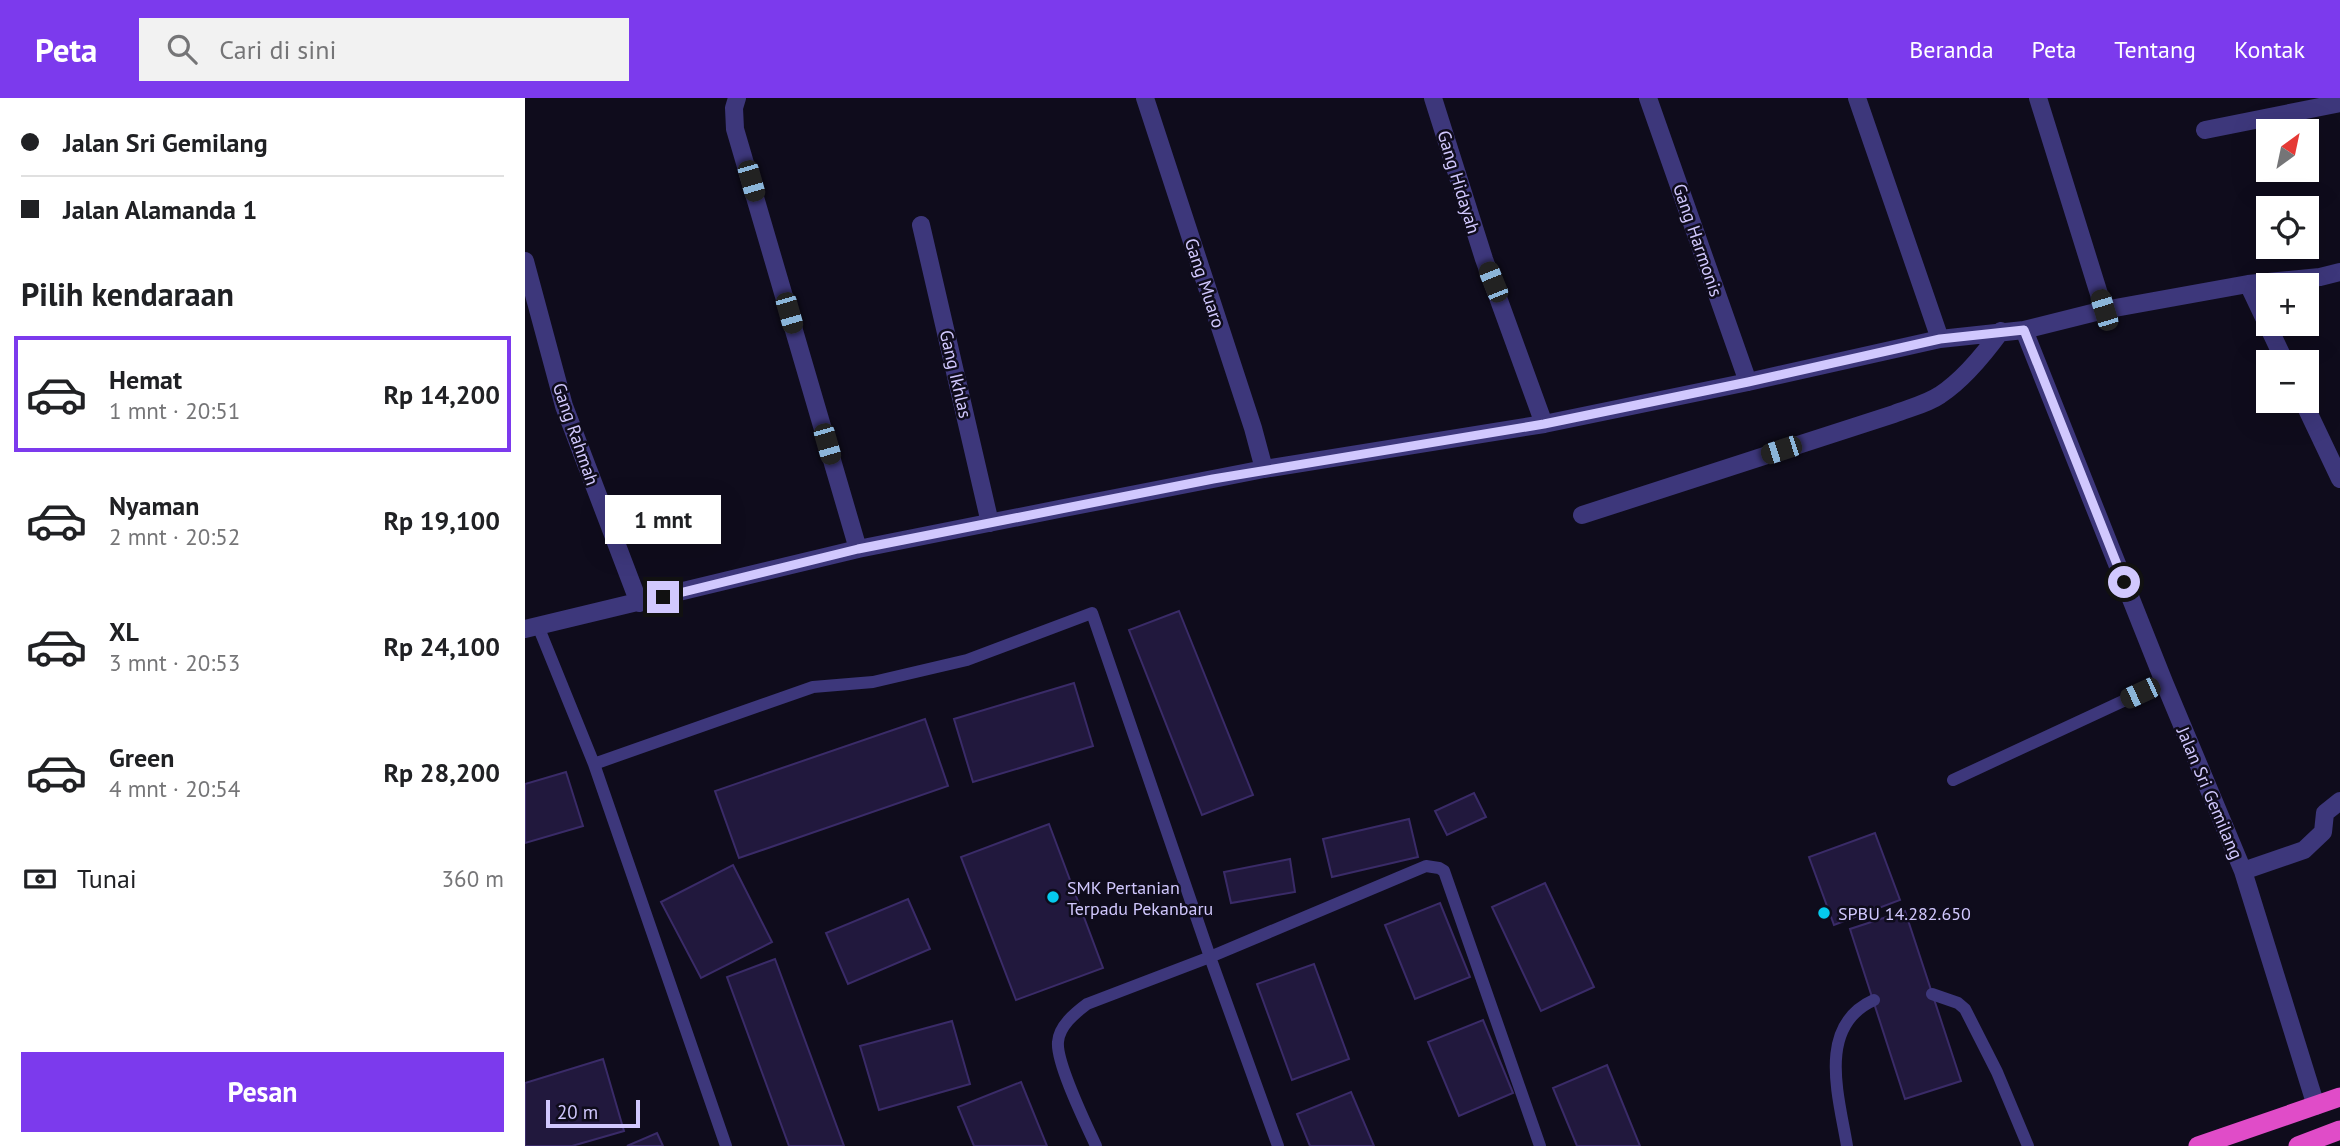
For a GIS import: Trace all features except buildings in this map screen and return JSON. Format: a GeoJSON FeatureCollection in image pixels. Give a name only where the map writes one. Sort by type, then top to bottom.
{"type":"FeatureCollection","features":[{"type":"Feature","properties":{"kind":"highway"},"geometry":{"type":"LineString","coordinates":[[2198,1146],[2340,1097]]}},
{"type":"Feature","properties":{"kind":"highway"},"geometry":{"type":"LineString","coordinates":[[2298,1146],[2340,1130]]}},
{"type":"Feature","properties":{"kind":"street","name":"Gang Muaro"},"geometry":{"type":"LineString","coordinates":[[1146,98],[1263,469]]}},
{"type":"Feature","properties":{"kind":"street","name":"Gang Hidayah"},"geometry":{"type":"LineString","coordinates":[[1433,98],[1484,259],[1544,424]]}},
{"type":"Feature","properties":{"kind":"street","name":"Gang Harmonis"},"geometry":{"type":"LineString","coordinates":[[1648,98],[1748,382]]}},
{"type":"Feature","properties":{"kind":"street"},"geometry":{"type":"LineString","coordinates":[[1857,98],[1940,339]]}},
{"type":"Feature","properties":{"kind":"street"},"geometry":{"type":"LineString","coordinates":[[2038,98],[2104,310]]}},
{"type":"Feature","properties":{"kind":"street"},"geometry":{"type":"LineString","coordinates":[[735,100],[735,129],[858,549]]}},
{"type":"Feature","properties":{"kind":"street"},"geometry":{"type":"LineString","coordinates":[[2205,130],[2340,103]]}},
{"type":"Feature","properties":{"kind":"street","name":"Gang Ikhlas"},"geometry":{"type":"LineString","coordinates":[[921,225],[990,523]]}},
{"type":"Feature","properties":{"kind":"street","name":"Gang Rahmah"},"geometry":{"type":"LineString","coordinates":[[525,261],[564,406],[639,603]]}},
{"type":"Feature","properties":{"kind":"street"},"geometry":{"type":"LineString","coordinates":[[531,627],[858,549],[1263,469],[1544,424],[1940,339],[2024,330],[2104,310],[2248,284],[2320,277],[2340,272]]}},
{"type":"Feature","properties":{"kind":"street"},"geometry":{"type":"LineString","coordinates":[[2248,284],[2279,350]]}},
{"type":"Feature","properties":{"kind":"street","name":"Jalan Sri Gemilang"},"geometry":{"type":"LineString","coordinates":[[2024,330],[2164,682],[2243,871],[2316,1106]]}},
{"type":"Feature","properties":{"kind":"street"},"geometry":{"type":"LineString","coordinates":[[1581,516],[1894,414],[1939,396],[1989,348],[2001,331]]}},
{"type":"Feature","properties":{"kind":"street"},"geometry":{"type":"LineString","coordinates":[[2309,413],[2340,479]]}},
{"type":"Feature","properties":{"kind":"street"},"geometry":{"type":"LineString","coordinates":[[2243,871],[2304,849],[2323,832],[2325,813],[2340,801]]}},
{"type":"Feature","properties":{"kind":"lane"},"geometry":{"type":"LineString","coordinates":[[594,764],[813,687],[873,682],[967,660],[1093,613],[1210,957],[1278,1146]]}},
{"type":"Feature","properties":{"kind":"lane"},"geometry":{"type":"LineString","coordinates":[[531,627],[594,764],[726,1146]]}},
{"type":"Feature","properties":{"kind":"lane"},"geometry":{"type":"LineString","coordinates":[[1953,780],[2164,682]]}},
{"type":"Feature","properties":{"kind":"lane"},"geometry":{"type":"LineString","coordinates":[[1095,1146],[1059,1058],[1057,1041],[1074,1014],[1087,1004],[1210,957],[1426,866],[1444,871],[1541,1146]]}},
{"type":"Feature","properties":{"kind":"lane"},"geometry":{"type":"LineString","coordinates":[[1932,994],[1958,1003],[1965,1009],[1997,1072],[2028,1146]]}},
{"type":"Feature","properties":{"kind":"lane"},"geometry":{"type":"LineString","coordinates":[[1847,1146],[1836,1076],[1837,1047],[1846,1020],[1864,1004],[1874,1000]]}},
{"type":"Feature","properties":{"kind":"place","name":"SMK Pertanian Terpadu Pekanbaru"},"geometry":{"type":"Point","coordinates":[1053,897]}},
{"type":"Feature","properties":{"kind":"place","name":"SPBU 14.282.650"},"geometry":{"type":"Point","coordinates":[1824,913]}},
{"type":"Feature","properties":{"kind":"route"},"geometry":{"type":"LineString","coordinates":[[663,597],[858,549],[1059,509],[1263,469],[1544,424],[1940,339],[2024,330],[2124,582]]}}]}
